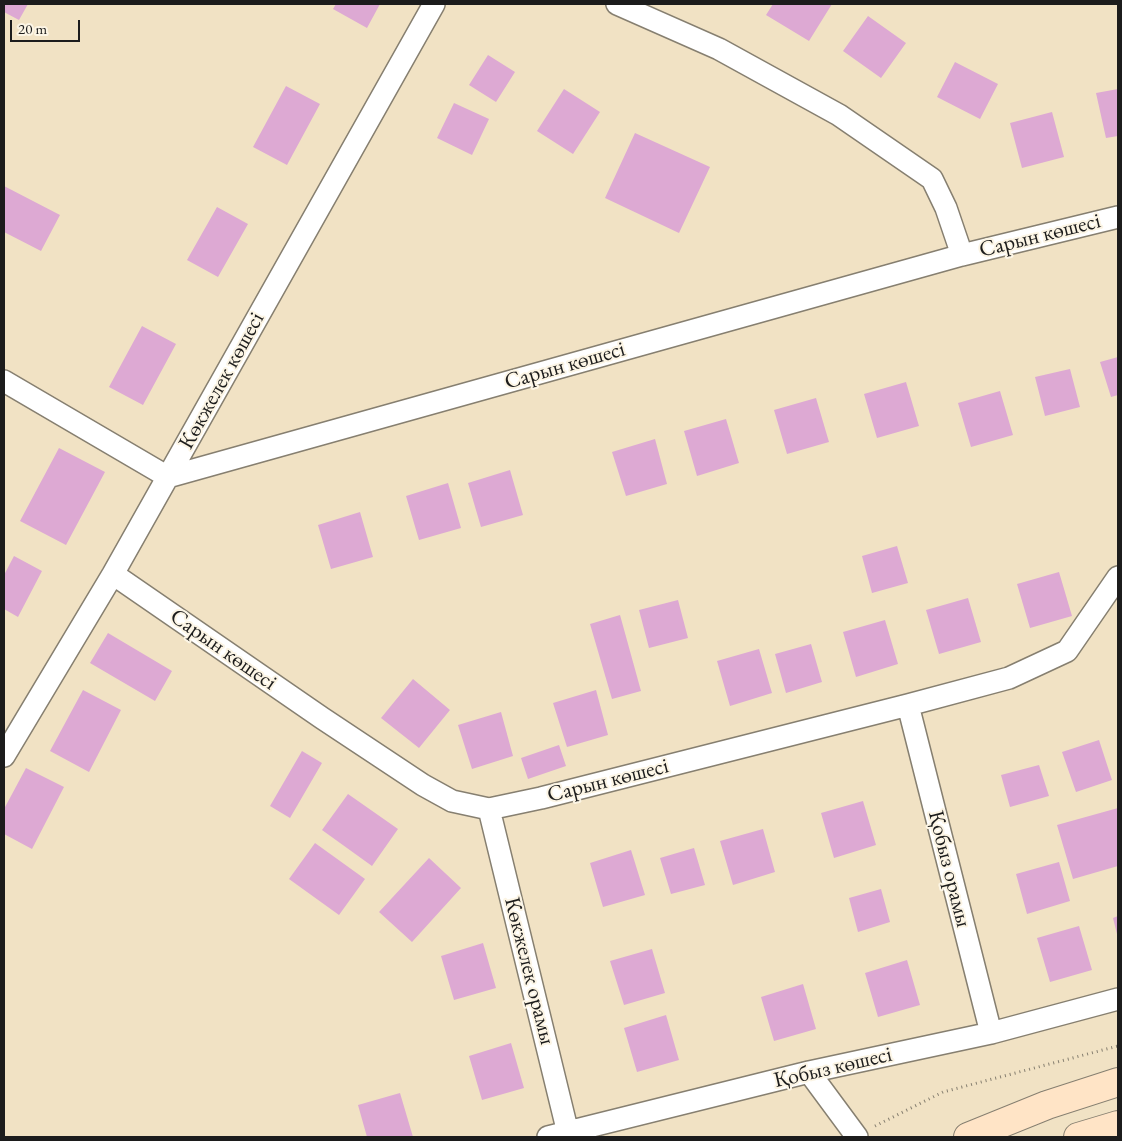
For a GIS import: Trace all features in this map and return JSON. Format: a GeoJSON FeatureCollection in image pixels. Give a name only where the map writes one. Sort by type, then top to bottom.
{"type":"FeatureCollection","features":[{"type":"Feature","properties":{"kind":"main road"},"geometry":{"type":"LineString","coordinates":[[968,1137],[1046,1105],[1118,1082]]}},
{"type":"Feature","properties":{"kind":"main road"},"geometry":{"type":"LineString","coordinates":[[1078,1137],[1118,1125]]}},
{"type":"Feature","properties":{"kind":"street","name":"Көкжелек көшесі"},"geometry":{"type":"LineString","coordinates":[[4,756],[113,574],[434,4]]}},
{"type":"Feature","properties":{"kind":"street","name":"Сарын көшесі"},"geometry":{"type":"LineString","coordinates":[[617,4],[719,49],[839,115],[932,179],[946,208],[962,255]]}},
{"type":"Feature","properties":{"kind":"street","name":"Сарын көшесі"},"geometry":{"type":"LineString","coordinates":[[168,477],[962,255],[1118,217]]}},
{"type":"Feature","properties":{"kind":"street"},"geometry":{"type":"LineString","coordinates":[[4,382],[168,477]]}},
{"type":"Feature","properties":{"kind":"street","name":"Сарын көшесі"},"geometry":{"type":"LineString","coordinates":[[113,574],[314,713],[423,785],[452,801],[489,809],[550,796],[1009,678],[1067,651],[1118,576]]}},
{"type":"Feature","properties":{"kind":"street","name":"Қобыз орамы"},"geometry":{"type":"LineString","coordinates":[[908,705],[991,1033]]}},
{"type":"Feature","properties":{"kind":"street","name":"Көкжелек орамы"},"geometry":{"type":"LineString","coordinates":[[489,809],[558,1135]]}},
{"type":"Feature","properties":{"kind":"street","name":"Қобыз көшесі"},"geometry":{"type":"LineString","coordinates":[[558,1135],[809,1072],[991,1033],[1118,999]]}},
{"type":"Feature","properties":{"kind":"street"},"geometry":{"type":"LineString","coordinates":[[809,1072],[863,1134]]}},
{"type":"Feature","properties":{"kind":"path"},"geometry":{"type":"LineString","coordinates":[[863,1134],[876,1125],[943,1092],[1118,1046]]}},
{"type":"Feature","properties":{"kind":"building"},"geometry":{"type":"Polygon","coordinates":[[[4,4],[28,4],[19,20],[4,12],[4,4]]]}},
{"type":"Feature","properties":{"kind":"building"},"geometry":{"type":"Polygon","coordinates":[[[336,4],[380,4],[367,28],[333,9],[336,4]]]}},
{"type":"Feature","properties":{"kind":"building"},"geometry":{"type":"Polygon","coordinates":[[[773,4],[832,4],[809,41],[766,15],[773,4]]]}},
{"type":"Feature","properties":{"kind":"building"},"geometry":{"type":"Polygon","coordinates":[[[868,16],[906,43],[881,78],[843,51],[868,16]]]}},
{"type":"Feature","properties":{"kind":"building"},"geometry":{"type":"Polygon","coordinates":[[[488,55],[515,72],[496,102],[469,85],[488,55]]]}},
{"type":"Feature","properties":{"kind":"building"},"geometry":{"type":"Polygon","coordinates":[[[955,62],[998,84],[980,119],[937,97],[955,62]]]}},
{"type":"Feature","properties":{"kind":"building"},"geometry":{"type":"Polygon","coordinates":[[[286,86],[320,104],[287,165],[253,147],[286,86]]]}},
{"type":"Feature","properties":{"kind":"building"},"geometry":{"type":"Polygon","coordinates":[[[564,89],[600,112],[573,154],[537,131],[564,89]]]}},
{"type":"Feature","properties":{"kind":"building"},"geometry":{"type":"Polygon","coordinates":[[[1118,89],[1118,136],[1106,138],[1096,93],[1118,89]]]}},
{"type":"Feature","properties":{"kind":"building"},"geometry":{"type":"Polygon","coordinates":[[[454,103],[489,119],[472,155],[437,138],[454,103]]]}},
{"type":"Feature","properties":{"kind":"building"},"geometry":{"type":"Polygon","coordinates":[[[1052,112],[1064,157],[1022,168],[1010,123],[1052,112]]]}},
{"type":"Feature","properties":{"kind":"building"},"geometry":{"type":"Polygon","coordinates":[[[635,133],[710,167],[679,233],[605,198],[635,133]]]}},
{"type":"Feature","properties":{"kind":"building"},"geometry":{"type":"Polygon","coordinates":[[[4,186],[60,215],[41,251],[4,232],[4,186]]]}},
{"type":"Feature","properties":{"kind":"building"},"geometry":{"type":"Polygon","coordinates":[[[217,207],[248,224],[218,277],[187,260],[217,207]]]}},
{"type":"Feature","properties":{"kind":"building"},"geometry":{"type":"Polygon","coordinates":[[[142,326],[176,344],[143,405],[109,387],[142,326]]]}},
{"type":"Feature","properties":{"kind":"building"},"geometry":{"type":"Polygon","coordinates":[[[1118,357],[1118,395],[1111,397],[1100,362],[1118,357]]]}},
{"type":"Feature","properties":{"kind":"building"},"geometry":{"type":"Polygon","coordinates":[[[1070,369],[1080,407],[1045,416],[1035,377],[1070,369]]]}},
{"type":"Feature","properties":{"kind":"building"},"geometry":{"type":"Polygon","coordinates":[[[906,382],[919,426],[877,438],[864,394],[906,382]]]}},
{"type":"Feature","properties":{"kind":"building"},"geometry":{"type":"Polygon","coordinates":[[[1000,391],[1013,435],[971,447],[958,403],[1000,391]]]}},
{"type":"Feature","properties":{"kind":"building"},"geometry":{"type":"Polygon","coordinates":[[[816,398],[829,442],[787,454],[774,410],[816,398]]]}},
{"type":"Feature","properties":{"kind":"building"},"geometry":{"type":"Polygon","coordinates":[[[726,419],[739,463],[697,476],[684,431],[726,419]]]}},
{"type":"Feature","properties":{"kind":"building"},"geometry":{"type":"Polygon","coordinates":[[[655,439],[667,484],[626,496],[612,452],[655,439]]]}},
{"type":"Feature","properties":{"kind":"building"},"geometry":{"type":"Polygon","coordinates":[[[59,448],[105,472],[66,545],[20,521],[59,448]]]}},
{"type":"Feature","properties":{"kind":"building"},"geometry":{"type":"Polygon","coordinates":[[[510,470],[523,515],[481,527],[468,483],[510,470]]]}},
{"type":"Feature","properties":{"kind":"building"},"geometry":{"type":"Polygon","coordinates":[[[448,483],[461,528],[419,540],[406,496],[448,483]]]}},
{"type":"Feature","properties":{"kind":"building"},"geometry":{"type":"Polygon","coordinates":[[[360,512],[373,557],[331,569],[318,525],[360,512]]]}},
{"type":"Feature","properties":{"kind":"building"},"geometry":{"type":"Polygon","coordinates":[[[897,546],[908,583],[872,593],[862,556],[897,546]]]}},
{"type":"Feature","properties":{"kind":"building"},"geometry":{"type":"Polygon","coordinates":[[[14,556],[42,571],[18,617],[4,609],[4,575],[14,556]]]}},
{"type":"Feature","properties":{"kind":"building"},"geometry":{"type":"Polygon","coordinates":[[[1059,572],[1072,616],[1030,628],[1017,584],[1059,572]]]}},
{"type":"Feature","properties":{"kind":"building"},"geometry":{"type":"Polygon","coordinates":[[[968,598],[981,642],[939,654],[926,610],[968,598]]]}},
{"type":"Feature","properties":{"kind":"building"},"geometry":{"type":"Polygon","coordinates":[[[678,600],[688,638],[649,648],[639,610],[678,600]]]}},
{"type":"Feature","properties":{"kind":"building"},"geometry":{"type":"Polygon","coordinates":[[[620,615],[641,691],[612,699],[590,624],[620,615]]]}},
{"type":"Feature","properties":{"kind":"building"},"geometry":{"type":"Polygon","coordinates":[[[885,620],[898,664],[856,677],[843,632],[885,620]]]}},
{"type":"Feature","properties":{"kind":"building"},"geometry":{"type":"Polygon","coordinates":[[[108,633],[172,671],[155,701],[90,663],[108,633]]]}},
{"type":"Feature","properties":{"kind":"building"},"geometry":{"type":"Polygon","coordinates":[[[811,644],[822,682],[786,693],[775,654],[811,644]]]}},
{"type":"Feature","properties":{"kind":"building"},"geometry":{"type":"Polygon","coordinates":[[[759,649],[772,693],[730,706],[717,661],[759,649]]]}},
{"type":"Feature","properties":{"kind":"building"},"geometry":{"type":"Polygon","coordinates":[[[413,679],[450,710],[419,748],[381,718],[413,679]]]}},
{"type":"Feature","properties":{"kind":"building"},"geometry":{"type":"Polygon","coordinates":[[[83,690],[121,710],[89,772],[50,751],[83,690]]]}},
{"type":"Feature","properties":{"kind":"building"},"geometry":{"type":"Polygon","coordinates":[[[596,690],[608,735],[567,747],[553,703],[596,690]]]}},
{"type":"Feature","properties":{"kind":"building"},"geometry":{"type":"Polygon","coordinates":[[[501,712],[513,756],[472,769],[458,725],[501,712]]]}},
{"type":"Feature","properties":{"kind":"building"},"geometry":{"type":"Polygon","coordinates":[[[1099,740],[1112,780],[1076,792],[1062,752],[1099,740]]]}},
{"type":"Feature","properties":{"kind":"building"},"geometry":{"type":"Polygon","coordinates":[[[559,745],[566,766],[528,779],[521,758],[559,745]]]}},
{"type":"Feature","properties":{"kind":"building"},"geometry":{"type":"Polygon","coordinates":[[[302,751],[322,763],[290,818],[270,806],[302,751]]]}},
{"type":"Feature","properties":{"kind":"building"},"geometry":{"type":"Polygon","coordinates":[[[1039,765],[1049,796],[1010,807],[1001,775],[1039,765]]]}},
{"type":"Feature","properties":{"kind":"building"},"geometry":{"type":"Polygon","coordinates":[[[26,768],[64,787],[32,849],[4,834],[4,809],[26,768]]]}},
{"type":"Feature","properties":{"kind":"building"},"geometry":{"type":"Polygon","coordinates":[[[348,794],[398,829],[372,866],[322,830],[348,794]]]}},
{"type":"Feature","properties":{"kind":"building"},"geometry":{"type":"Polygon","coordinates":[[[863,801],[876,845],[834,858],[821,813],[863,801]]]}},
{"type":"Feature","properties":{"kind":"building"},"geometry":{"type":"Polygon","coordinates":[[[1118,808],[1118,866],[1073,879],[1057,825],[1118,808]]]}},
{"type":"Feature","properties":{"kind":"building"},"geometry":{"type":"Polygon","coordinates":[[[763,829],[775,872],[733,885],[720,841],[763,829]]]}},
{"type":"Feature","properties":{"kind":"building"},"geometry":{"type":"Polygon","coordinates":[[[315,843],[365,879],[339,915],[289,879],[315,843]]]}},
{"type":"Feature","properties":{"kind":"building"},"geometry":{"type":"Polygon","coordinates":[[[694,848],[705,885],[671,894],[660,858],[694,848]]]}},
{"type":"Feature","properties":{"kind":"building"},"geometry":{"type":"Polygon","coordinates":[[[631,850],[645,895],[603,907],[590,863],[631,850]]]}},
{"type":"Feature","properties":{"kind":"building"},"geometry":{"type":"Polygon","coordinates":[[[429,858],[461,888],[412,942],[379,912],[429,858]]]}},
{"type":"Feature","properties":{"kind":"building"},"geometry":{"type":"Polygon","coordinates":[[[1059,862],[1070,901],[1027,914],[1016,874],[1059,862]]]}},
{"type":"Feature","properties":{"kind":"building"},"geometry":{"type":"Polygon","coordinates":[[[881,889],[890,922],[858,932],[849,898],[881,889]]]}},
{"type":"Feature","properties":{"kind":"building"},"geometry":{"type":"Polygon","coordinates":[[[1118,916],[1118,938],[1113,918],[1118,916]]]}},
{"type":"Feature","properties":{"kind":"building"},"geometry":{"type":"Polygon","coordinates":[[[1079,926],[1092,970],[1050,982],[1037,938],[1079,926]]]}},
{"type":"Feature","properties":{"kind":"building"},"geometry":{"type":"Polygon","coordinates":[[[483,943],[496,988],[454,1000],[441,956],[483,943]]]}},
{"type":"Feature","properties":{"kind":"building"},"geometry":{"type":"Polygon","coordinates":[[[652,949],[665,993],[624,1005],[610,961],[652,949]]]}},
{"type":"Feature","properties":{"kind":"building"},"geometry":{"type":"Polygon","coordinates":[[[907,960],[920,1005],[878,1017],[865,973],[907,960]]]}},
{"type":"Feature","properties":{"kind":"building"},"geometry":{"type":"Polygon","coordinates":[[[803,984],[816,1029],[774,1041],[761,997],[803,984]]]}},
{"type":"Feature","properties":{"kind":"building"},"geometry":{"type":"Polygon","coordinates":[[[666,1015],[679,1060],[637,1072],[624,1028],[666,1015]]]}},
{"type":"Feature","properties":{"kind":"building"},"geometry":{"type":"Polygon","coordinates":[[[511,1043],[524,1088],[482,1100],[469,1056],[511,1043]]]}},
{"type":"Feature","properties":{"kind":"building"},"geometry":{"type":"Polygon","coordinates":[[[400,1093],[413,1137],[367,1137],[358,1105],[400,1093]]]}}]}
